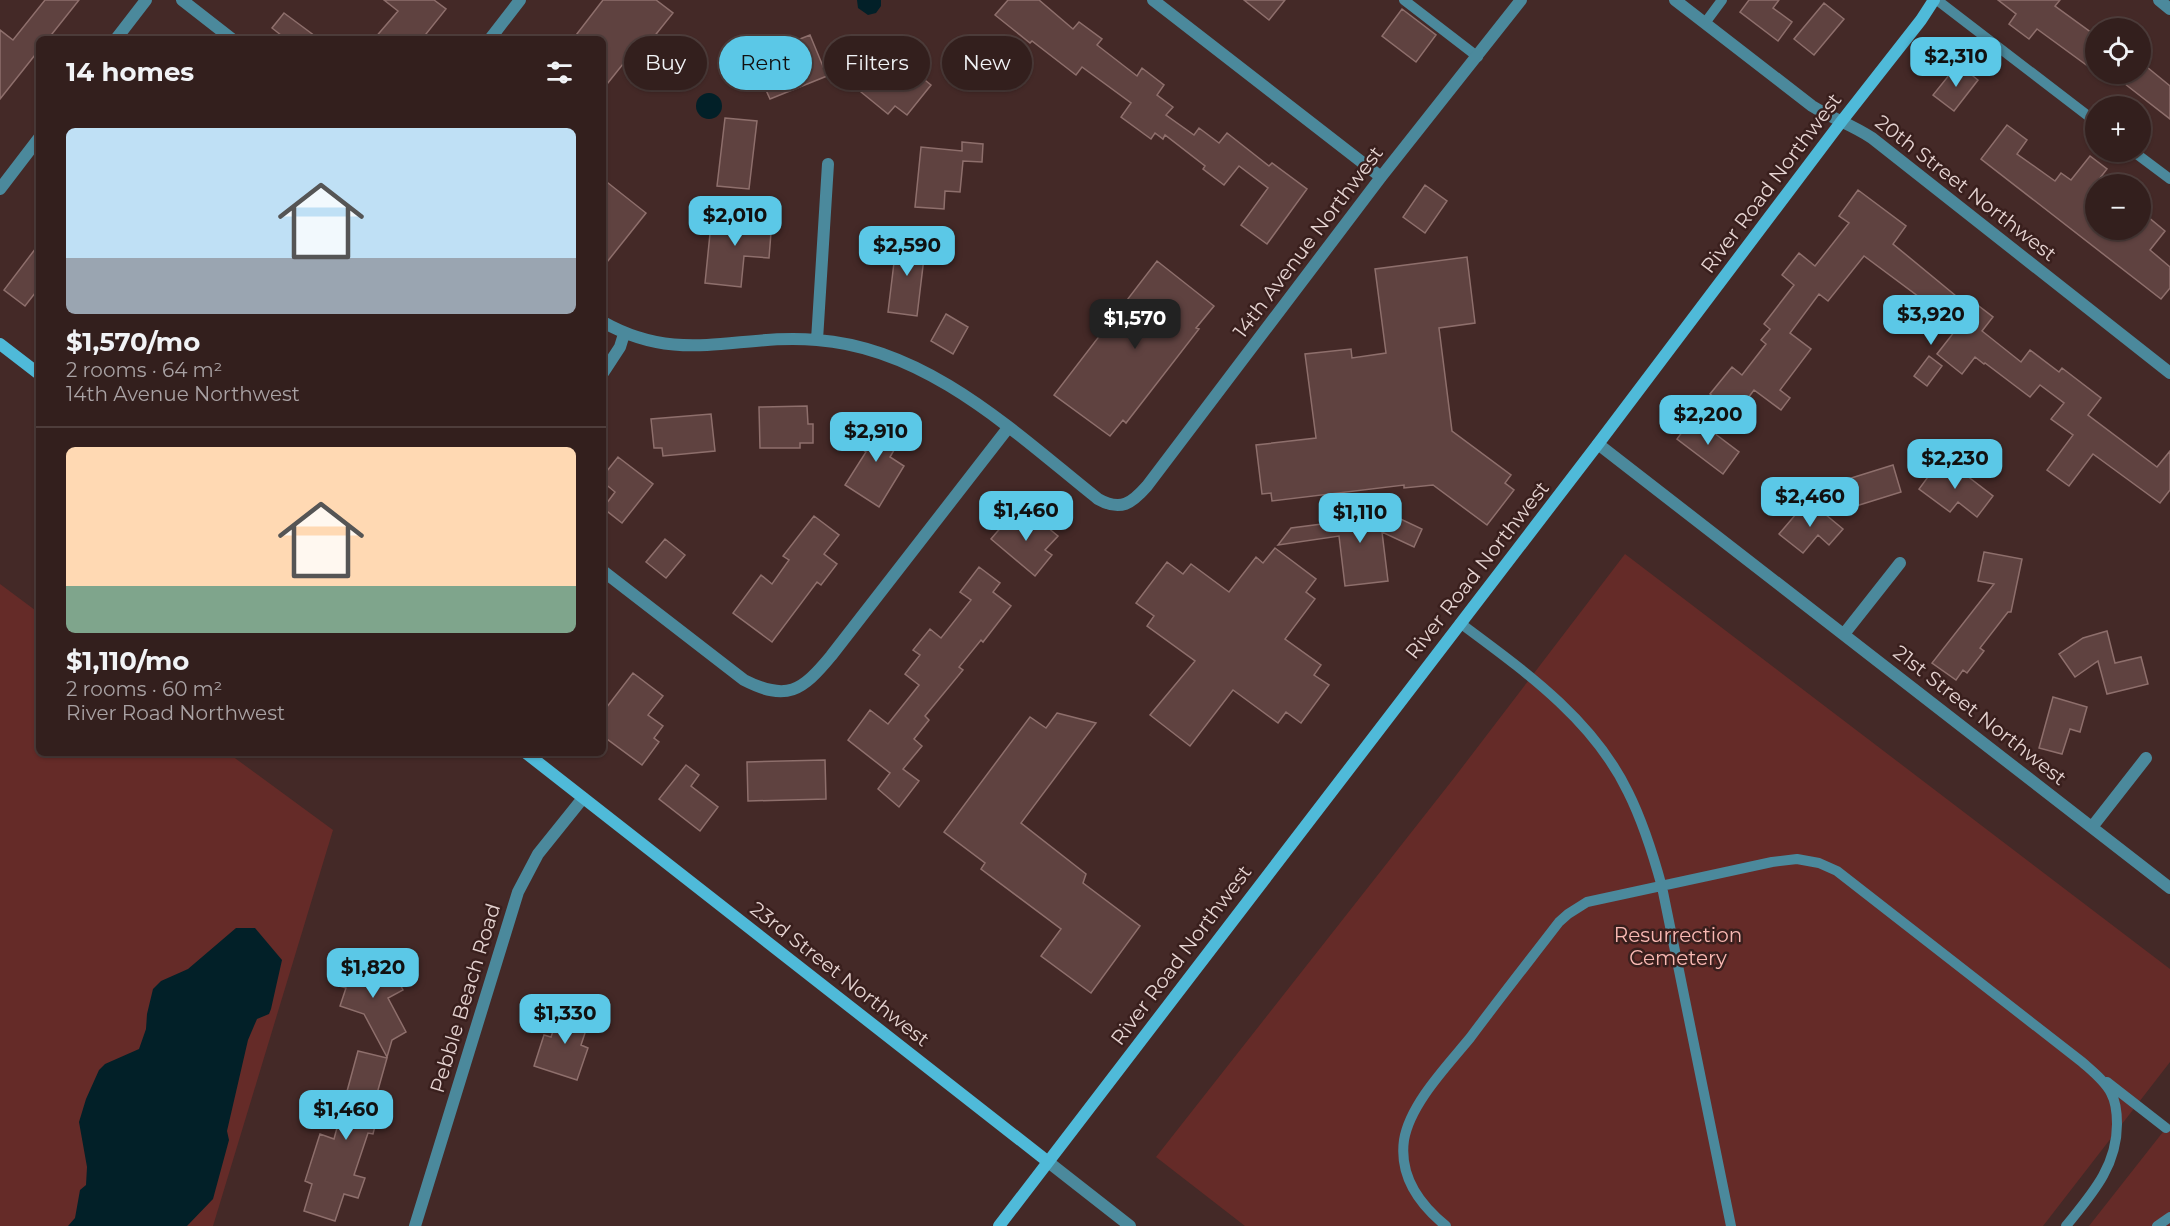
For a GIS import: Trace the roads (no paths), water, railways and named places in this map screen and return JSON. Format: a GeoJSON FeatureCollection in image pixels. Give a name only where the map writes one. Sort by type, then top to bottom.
{"type":"FeatureCollection","features":[{"type":"Feature","properties":{"kind":"street"},"geometry":{"type":"LineString","coordinates":[[118,36],[146,0]]}},
{"type":"Feature","properties":{"kind":"street"},"geometry":{"type":"LineString","coordinates":[[182,0],[228,36]]}},
{"type":"Feature","properties":{"kind":"street"},"geometry":{"type":"LineString","coordinates":[[492,36],[520,0]]}},
{"type":"Feature","properties":{"kind":"street"},"geometry":{"type":"LineString","coordinates":[[1153,0],[1382,177]]}},
{"type":"Feature","properties":{"kind":"street","name":"14th Avenue Northwest"},"geometry":{"type":"LineString","coordinates":[[1008,428],[1098,499],[1107,504],[1125,505],[1133,501],[1147,486],[1382,177],[1521,0]]}},
{"type":"Feature","properties":{"kind":"street","name":"20th Street Northwest"},"geometry":{"type":"LineString","coordinates":[[1676,0],[1812,106],[1872,138],[2170,373]]}},
{"type":"Feature","properties":{"kind":"street","name":"River Road Northwest"},"geometry":{"type":"LineString","coordinates":[[999,1226],[1936,0]]}},
{"type":"Feature","properties":{"kind":"street"},"geometry":{"type":"LineString","coordinates":[[2159,0],[2170,9]]}},
{"type":"Feature","properties":{"kind":"street"},"geometry":{"type":"LineString","coordinates":[[0,189],[36,142]]}},
{"type":"Feature","properties":{"kind":"street"},"geometry":{"type":"LineString","coordinates":[[817,339],[828,164]]}},
{"type":"Feature","properties":{"kind":"street"},"geometry":{"type":"LineString","coordinates":[[606,324],[624,334],[666,345],[695,346],[817,339],[847,344],[914,367],[944,382],[1008,428],[816,675],[801,687],[783,692],[763,690],[744,680],[606,573]]}},
{"type":"Feature","properties":{"kind":"street"},"geometry":{"type":"LineString","coordinates":[[606,368],[620,347],[624,334]]}},
{"type":"Feature","properties":{"kind":"street"},"geometry":{"type":"LineString","coordinates":[[0,344],[36,372]]}},
{"type":"Feature","properties":{"kind":"street","name":"21st Street Northwest"},"geometry":{"type":"LineString","coordinates":[[1598,444],[2170,888]]}},
{"type":"Feature","properties":{"kind":"street"},"geometry":{"type":"LineString","coordinates":[[1844,634],[1900,563]]}},
{"type":"Feature","properties":{"kind":"street","name":"23rd Street Northwest"},"geometry":{"type":"LineString","coordinates":[[530,756],[1130,1226]]}},
{"type":"Feature","properties":{"kind":"street"},"geometry":{"type":"LineString","coordinates":[[2092,827],[2146,758]]}},
{"type":"Feature","properties":{"kind":"street","name":"Pebble Beach Road"},"geometry":{"type":"LineString","coordinates":[[415,1226],[518,892],[538,855],[583,798]]}},
{"type":"Feature","properties":{"kind":"lane"},"geometry":{"type":"LineString","coordinates":[[1404,0],[1478,57]]}},
{"type":"Feature","properties":{"kind":"lane"},"geometry":{"type":"LineString","coordinates":[[1705,23],[1722,0]]}},
{"type":"Feature","properties":{"kind":"lane"},"geometry":{"type":"LineString","coordinates":[[1936,0],[2085,114]]}},
{"type":"Feature","properties":{"kind":"lane"},"geometry":{"type":"LineString","coordinates":[[2147,162],[2170,179]]}},
{"type":"Feature","properties":{"kind":"lane"},"geometry":{"type":"LineString","coordinates":[[1460,623],[1514,663],[1563,706],[1589,733],[1627,790],[1651,847],[1662,887],[1731,1226]]}},
{"type":"Feature","properties":{"kind":"lane"},"geometry":{"type":"LineString","coordinates":[[1446,1226],[1420,1200],[1407,1175],[1404,1141],[1409,1122],[1420,1103],[1559,922],[1587,902],[1772,862],[1797,859],[1819,863],[1837,871],[2166,1128]]}},
{"type":"Feature","properties":{"kind":"lane"},"geometry":{"type":"LineString","coordinates":[[2066,1226],[2105,1176],[2113,1156],[2117,1132],[2117,1112],[2111,1093],[2082,1062]]}},
{"type":"Feature","properties":{"kind":"lane"},"geometry":{"type":"LineString","coordinates":[[2157,1226],[2170,1217]]}},
{"type":"Feature","properties":{"kind":"water"},"geometry":{"type":"Polygon","coordinates":[[[857,0],[881,0],[881,6],[876,13],[868,15],[858,8],[857,0]]]}},
{"type":"Feature","properties":{"kind":"water"},"geometry":{"type":"Polygon","coordinates":[[[709,93],[718,97],[722,106],[718,115],[709,119],[700,115],[696,106],[700,97],[709,93]]]}},
{"type":"Feature","properties":{"kind":"water"},"geometry":{"type":"Polygon","coordinates":[[[236,928],[255,928],[282,960],[269,1014],[257,1019],[248,1040],[227,1131],[229,1140],[213,1199],[187,1226],[68,1226],[75,1218],[80,1190],[86,1185],[87,1167],[79,1122],[99,1070],[105,1064],[139,1049],[146,1029],[153,989],[161,981],[188,969],[236,928]]]}},
{"type":"Feature","properties":{"kind":"park label","name":"Resurrection Cemetery"},"geometry":{"type":"Point","coordinates":[1678,946]}}]}
